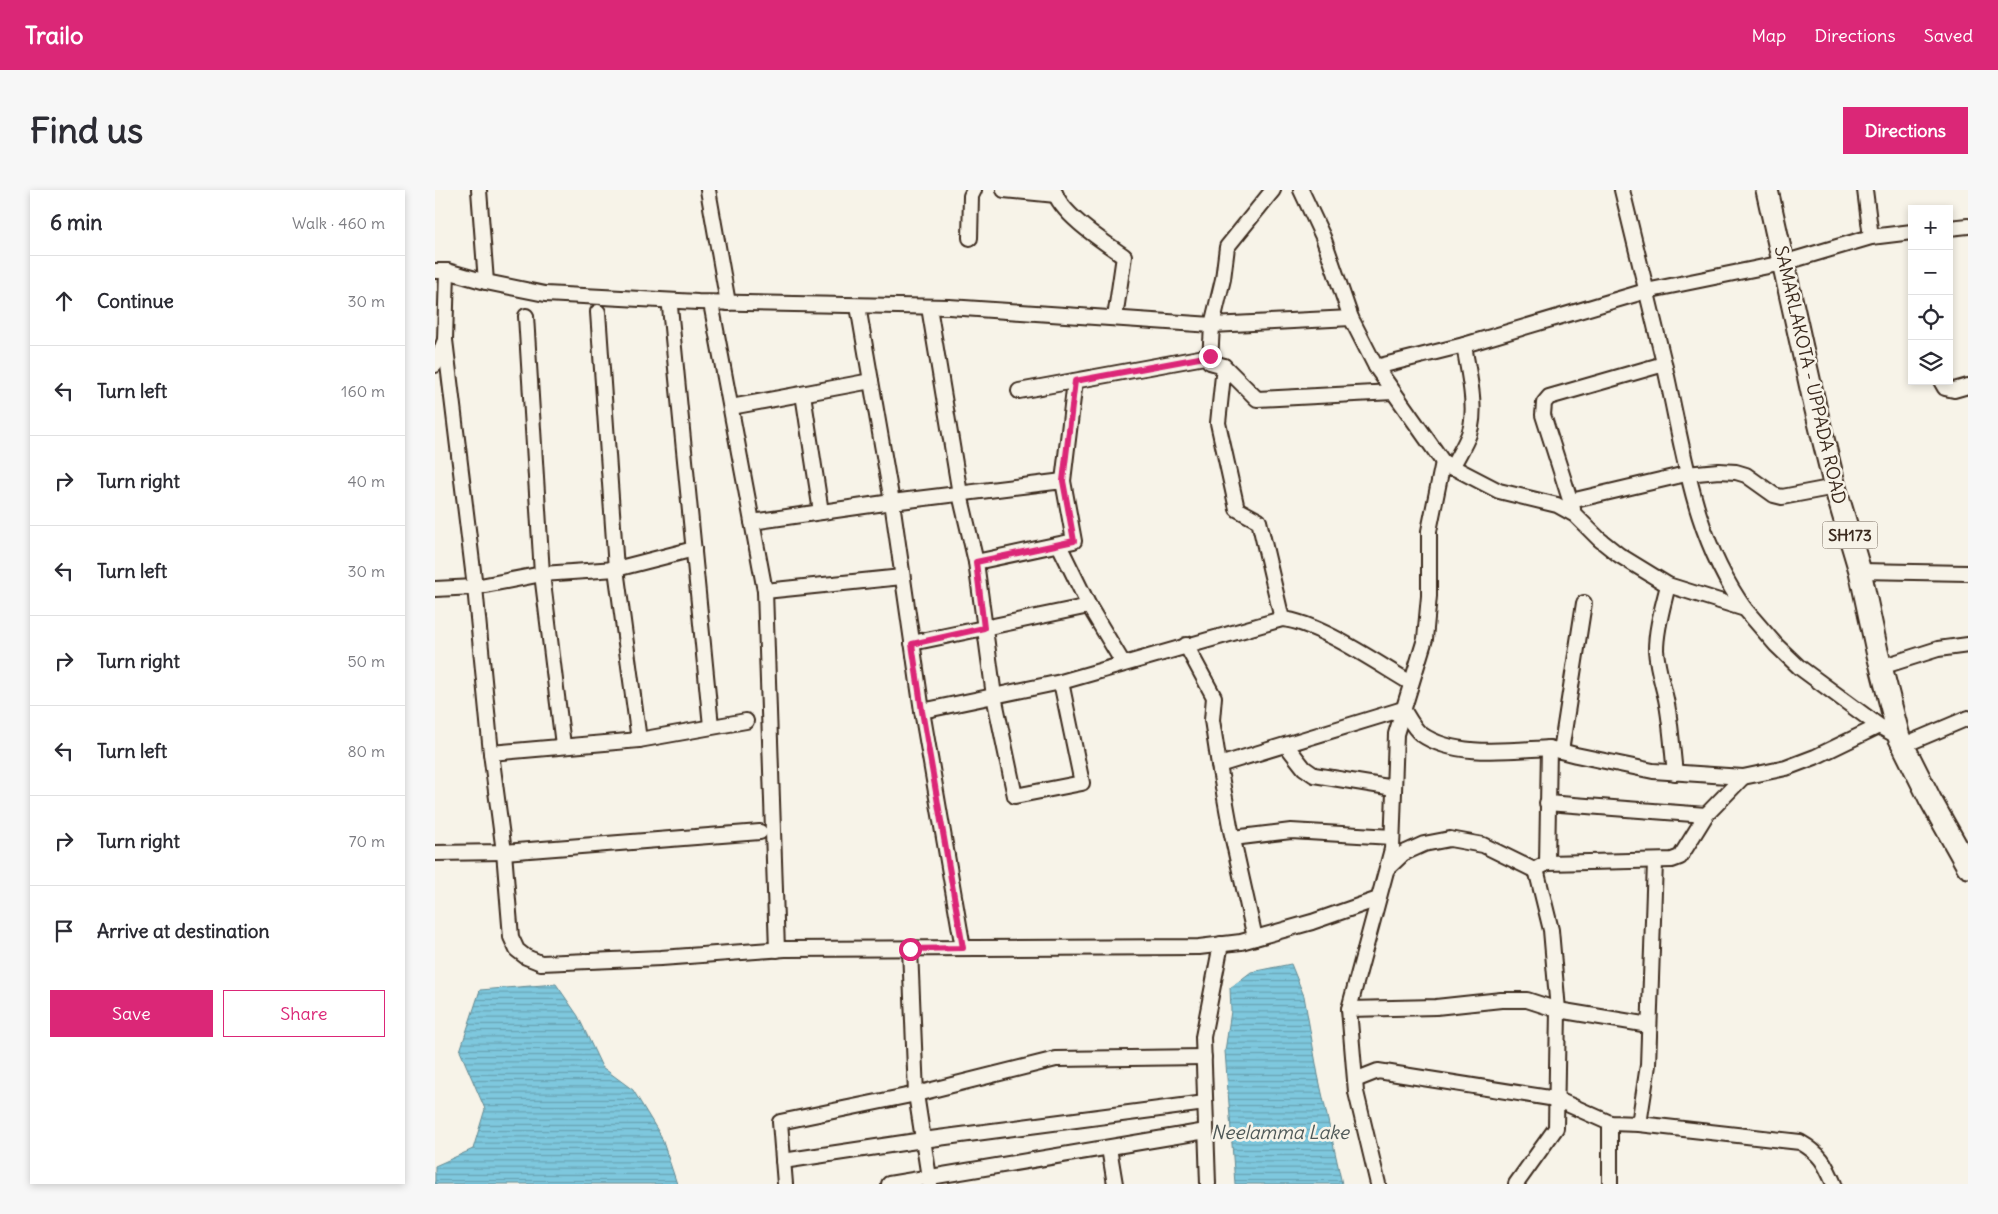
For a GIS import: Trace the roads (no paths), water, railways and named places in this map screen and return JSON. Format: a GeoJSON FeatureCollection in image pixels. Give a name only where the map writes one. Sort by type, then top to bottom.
{"type":"FeatureCollection","features":[{"type":"Feature","properties":{"kind":"main road","name":"SAMARLAKOTA - UPPADA ROAD"},"geometry":{"type":"LineString","coordinates":[[1767,190],[1835,487],[1860,570],[1881,667],[1901,741],[1930,799],[1968,867]]}},
{"type":"Feature","properties":{"kind":"street"},"geometry":{"type":"LineString","coordinates":[[479,190],[486,282]]}},
{"type":"Feature","properties":{"kind":"street"},"geometry":{"type":"LineString","coordinates":[[708,190],[727,303]]}},
{"type":"Feature","properties":{"kind":"street"},"geometry":{"type":"LineString","coordinates":[[970,238],[971,196],[974,190]]}},
{"type":"Feature","properties":{"kind":"street"},"geometry":{"type":"LineString","coordinates":[[1004,190],[1055,193],[1057,199],[1091,233],[1124,256],[1115,318]]}},
{"type":"Feature","properties":{"kind":"street"},"geometry":{"type":"LineString","coordinates":[[1273,190],[1227,247],[1223,279],[1212,325],[1210,362],[1224,366],[1257,399],[1393,392]]}},
{"type":"Feature","properties":{"kind":"street"},"geometry":{"type":"LineString","coordinates":[[1301,190],[1323,237],[1351,318],[1376,367],[1448,465],[1499,492],[1573,508],[1686,474],[1737,472],[1754,480],[1773,495],[1782,497],[1835,487]]}},
{"type":"Feature","properties":{"kind":"street"},"geometry":{"type":"LineString","coordinates":[[1622,190],[1664,364],[1686,474],[1707,541],[1720,570],[1745,610],[1776,645],[1799,666],[1901,741],[1968,718]]}},
{"type":"Feature","properties":{"kind":"street"},"geometry":{"type":"LineString","coordinates":[[1865,190],[1871,237]]}},
{"type":"Feature","properties":{"kind":"street"},"geometry":{"type":"LineString","coordinates":[[1953,228],[1968,226]]}},
{"type":"Feature","properties":{"kind":"street"},"geometry":{"type":"LineString","coordinates":[[1376,367],[1464,345],[1646,291],[1783,262],[1871,237],[1908,232]]}},
{"type":"Feature","properties":{"kind":"street"},"geometry":{"type":"LineString","coordinates":[[1351,318],[1212,325],[929,307],[711,303],[545,294],[441,271],[445,340],[475,587],[491,753],[504,852],[511,937],[517,950],[526,957],[541,962],[661,958],[777,950],[1199,947],[1255,938],[1312,922],[1378,899]]}},
{"type":"Feature","properties":{"kind":"street"},"geometry":{"type":"LineString","coordinates":[[711,303],[765,591],[777,950]]}},
{"type":"Feature","properties":{"kind":"street"},"geometry":{"type":"LineString","coordinates":[[858,306],[891,502],[922,711],[963,948]]}},
{"type":"Feature","properties":{"kind":"street"},"geometry":{"type":"LineString","coordinates":[[670,307],[711,726]]}},
{"type":"Feature","properties":{"kind":"street"},"geometry":{"type":"LineString","coordinates":[[929,307],[960,494],[976,562],[994,696],[1015,796],[1082,784],[1061,682]]}},
{"type":"Feature","properties":{"kind":"street"},"geometry":{"type":"LineString","coordinates":[[598,312],[616,569],[639,740]]}},
{"type":"Feature","properties":{"kind":"street"},"geometry":{"type":"LineString","coordinates":[[526,316],[542,574],[563,746]]}},
{"type":"Feature","properties":{"kind":"street"},"geometry":{"type":"LineString","coordinates":[[435,365],[445,340]]}},
{"type":"Feature","properties":{"kind":"street"},"geometry":{"type":"LineString","coordinates":[[1378,1184],[1356,1092],[1349,1009],[1391,849],[1396,734],[1425,639],[1429,596],[1429,530],[1448,465],[1469,433],[1472,415],[1471,394],[1464,345]]}},
{"type":"Feature","properties":{"kind":"street"},"geometry":{"type":"LineString","coordinates":[[1019,391],[1210,356]]}},
{"type":"Feature","properties":{"kind":"street"},"geometry":{"type":"LineString","coordinates":[[1664,364],[1549,397],[1544,403],[1543,415],[1573,508],[1599,539],[1619,555],[1668,585],[1745,610]]}},
{"type":"Feature","properties":{"kind":"street"},"geometry":{"type":"LineString","coordinates":[[1224,366],[1218,423],[1237,509],[1259,521],[1282,619]]}},
{"type":"Feature","properties":{"kind":"street"},"geometry":{"type":"LineString","coordinates":[[731,407],[871,381]]}},
{"type":"Feature","properties":{"kind":"street"},"geometry":{"type":"LineString","coordinates":[[976,562],[1074,541],[1063,481],[1075,381]]}},
{"type":"Feature","properties":{"kind":"street"},"geometry":{"type":"LineString","coordinates":[[1943,385],[1949,390],[1968,386]]}},
{"type":"Feature","properties":{"kind":"street"},"geometry":{"type":"LineString","coordinates":[[803,394],[821,512]]}},
{"type":"Feature","properties":{"kind":"street"},"geometry":{"type":"LineString","coordinates":[[752,522],[891,502],[1063,481]]}},
{"type":"Feature","properties":{"kind":"street"},"geometry":{"type":"LineString","coordinates":[[1059,544],[1089,606],[1123,663]]}},
{"type":"Feature","properties":{"kind":"street"},"geometry":{"type":"LineString","coordinates":[[435,589],[475,587],[542,574],[616,569],[694,549]]}},
{"type":"Feature","properties":{"kind":"street"},"geometry":{"type":"LineString","coordinates":[[1860,570],[1968,573]]}},
{"type":"Feature","properties":{"kind":"street"},"geometry":{"type":"LineString","coordinates":[[765,591],[902,577]]}},
{"type":"Feature","properties":{"kind":"street"},"geometry":{"type":"LineString","coordinates":[[1668,585],[1659,621],[1656,649],[1658,673],[1666,699],[1675,772]]}},
{"type":"Feature","properties":{"kind":"street"},"geometry":{"type":"LineString","coordinates":[[1516,1184],[1556,1128],[1558,1010],[1551,930],[1541,866],[1547,803],[1555,749],[1584,603]]}},
{"type":"Feature","properties":{"kind":"street"},"geometry":{"type":"LineString","coordinates":[[912,644],[1089,606]]}},
{"type":"Feature","properties":{"kind":"street"},"geometry":{"type":"LineString","coordinates":[[922,711],[1061,682],[1282,619],[1295,620],[1342,643],[1411,682]]}},
{"type":"Feature","properties":{"kind":"street"},"geometry":{"type":"LineString","coordinates":[[1187,645],[1214,697],[1212,720],[1219,765],[1255,938]]}},
{"type":"Feature","properties":{"kind":"street"},"geometry":{"type":"LineString","coordinates":[[1881,667],[1938,649],[1968,646]]}},
{"type":"Feature","properties":{"kind":"street"},"geometry":{"type":"LineString","coordinates":[[1403,709],[1419,733],[1440,744],[1473,750],[1555,749],[1653,771],[1743,777],[1786,768],[1808,760],[1879,726]]}},
{"type":"Feature","properties":{"kind":"street"},"geometry":{"type":"LineString","coordinates":[[1219,765],[1403,709]]}},
{"type":"Feature","properties":{"kind":"street"},"geometry":{"type":"LineString","coordinates":[[491,753],[639,740],[746,720]]}},
{"type":"Feature","properties":{"kind":"street"},"geometry":{"type":"LineString","coordinates":[[1286,745],[1304,768],[1314,775],[1394,788]]}},
{"type":"Feature","properties":{"kind":"street"},"geometry":{"type":"LineString","coordinates":[[1386,869],[1404,853],[1424,844],[1450,839],[1483,846],[1523,865],[1541,866],[1672,860],[1680,857],[1706,815],[1743,777]]}},
{"type":"Feature","properties":{"kind":"street"},"geometry":{"type":"LineString","coordinates":[[1547,803],[1706,815]]}},
{"type":"Feature","properties":{"kind":"street"},"geometry":{"type":"LineString","coordinates":[[435,853],[504,852],[761,832]]}},
{"type":"Feature","properties":{"kind":"street"},"geometry":{"type":"LineString","coordinates":[[1233,838],[1291,832],[1392,837]]}},
{"type":"Feature","properties":{"kind":"street"},"geometry":{"type":"LineString","coordinates":[[1639,1124],[1647,1064],[1655,862]]}},
{"type":"Feature","properties":{"kind":"street"},"geometry":{"type":"LineString","coordinates":[[1208,1184],[1203,1036],[1221,944]]}},
{"type":"Feature","properties":{"kind":"street"},"geometry":{"type":"LineString","coordinates":[[910,949],[916,1094],[929,1181]]}},
{"type":"Feature","properties":{"kind":"street"},"geometry":{"type":"LineString","coordinates":[[1349,1009],[1436,1007],[1527,1000],[1558,1010],[1649,1024]]}},
{"type":"Feature","properties":{"kind":"street"},"geometry":{"type":"LineString","coordinates":[[785,1184],[780,1122],[916,1094],[1056,1059],[1204,1057]]}},
{"type":"Feature","properties":{"kind":"street"},"geometry":{"type":"LineString","coordinates":[[1355,1080],[1379,1071],[1556,1099],[1610,1123],[1639,1124],[1800,1142],[1814,1150],[1823,1159],[1834,1184]]}},
{"type":"Feature","properties":{"kind":"street"},"geometry":{"type":"LineString","coordinates":[[783,1161],[923,1140],[1205,1103]]}},
{"type":"Feature","properties":{"kind":"street"},"geometry":{"type":"LineString","coordinates":[[1610,1123],[1610,1184]]}},
{"type":"Feature","properties":{"kind":"street"},"geometry":{"type":"LineString","coordinates":[[889,1184],[929,1181],[1206,1131]]}},
{"type":"Feature","properties":{"kind":"street"},"geometry":{"type":"LineString","coordinates":[[1109,1148],[1115,1184]]}},
{"type":"Feature","properties":{"kind":"water","name":"Neelamma Lake"},"geometry":{"type":"Polygon","coordinates":[[[1291,964],[1304,996],[1318,1075],[1342,1184],[1235,1184],[1225,1051],[1231,1011],[1230,988],[1251,972],[1291,964]]]}},
{"type":"Feature","properties":{"kind":"water"},"geometry":{"type":"Polygon","coordinates":[[[556,984],[578,1016],[602,1067],[633,1090],[661,1136],[677,1184],[435,1184],[435,1166],[473,1149],[485,1109],[460,1051],[480,990],[556,984]]]}}]}
